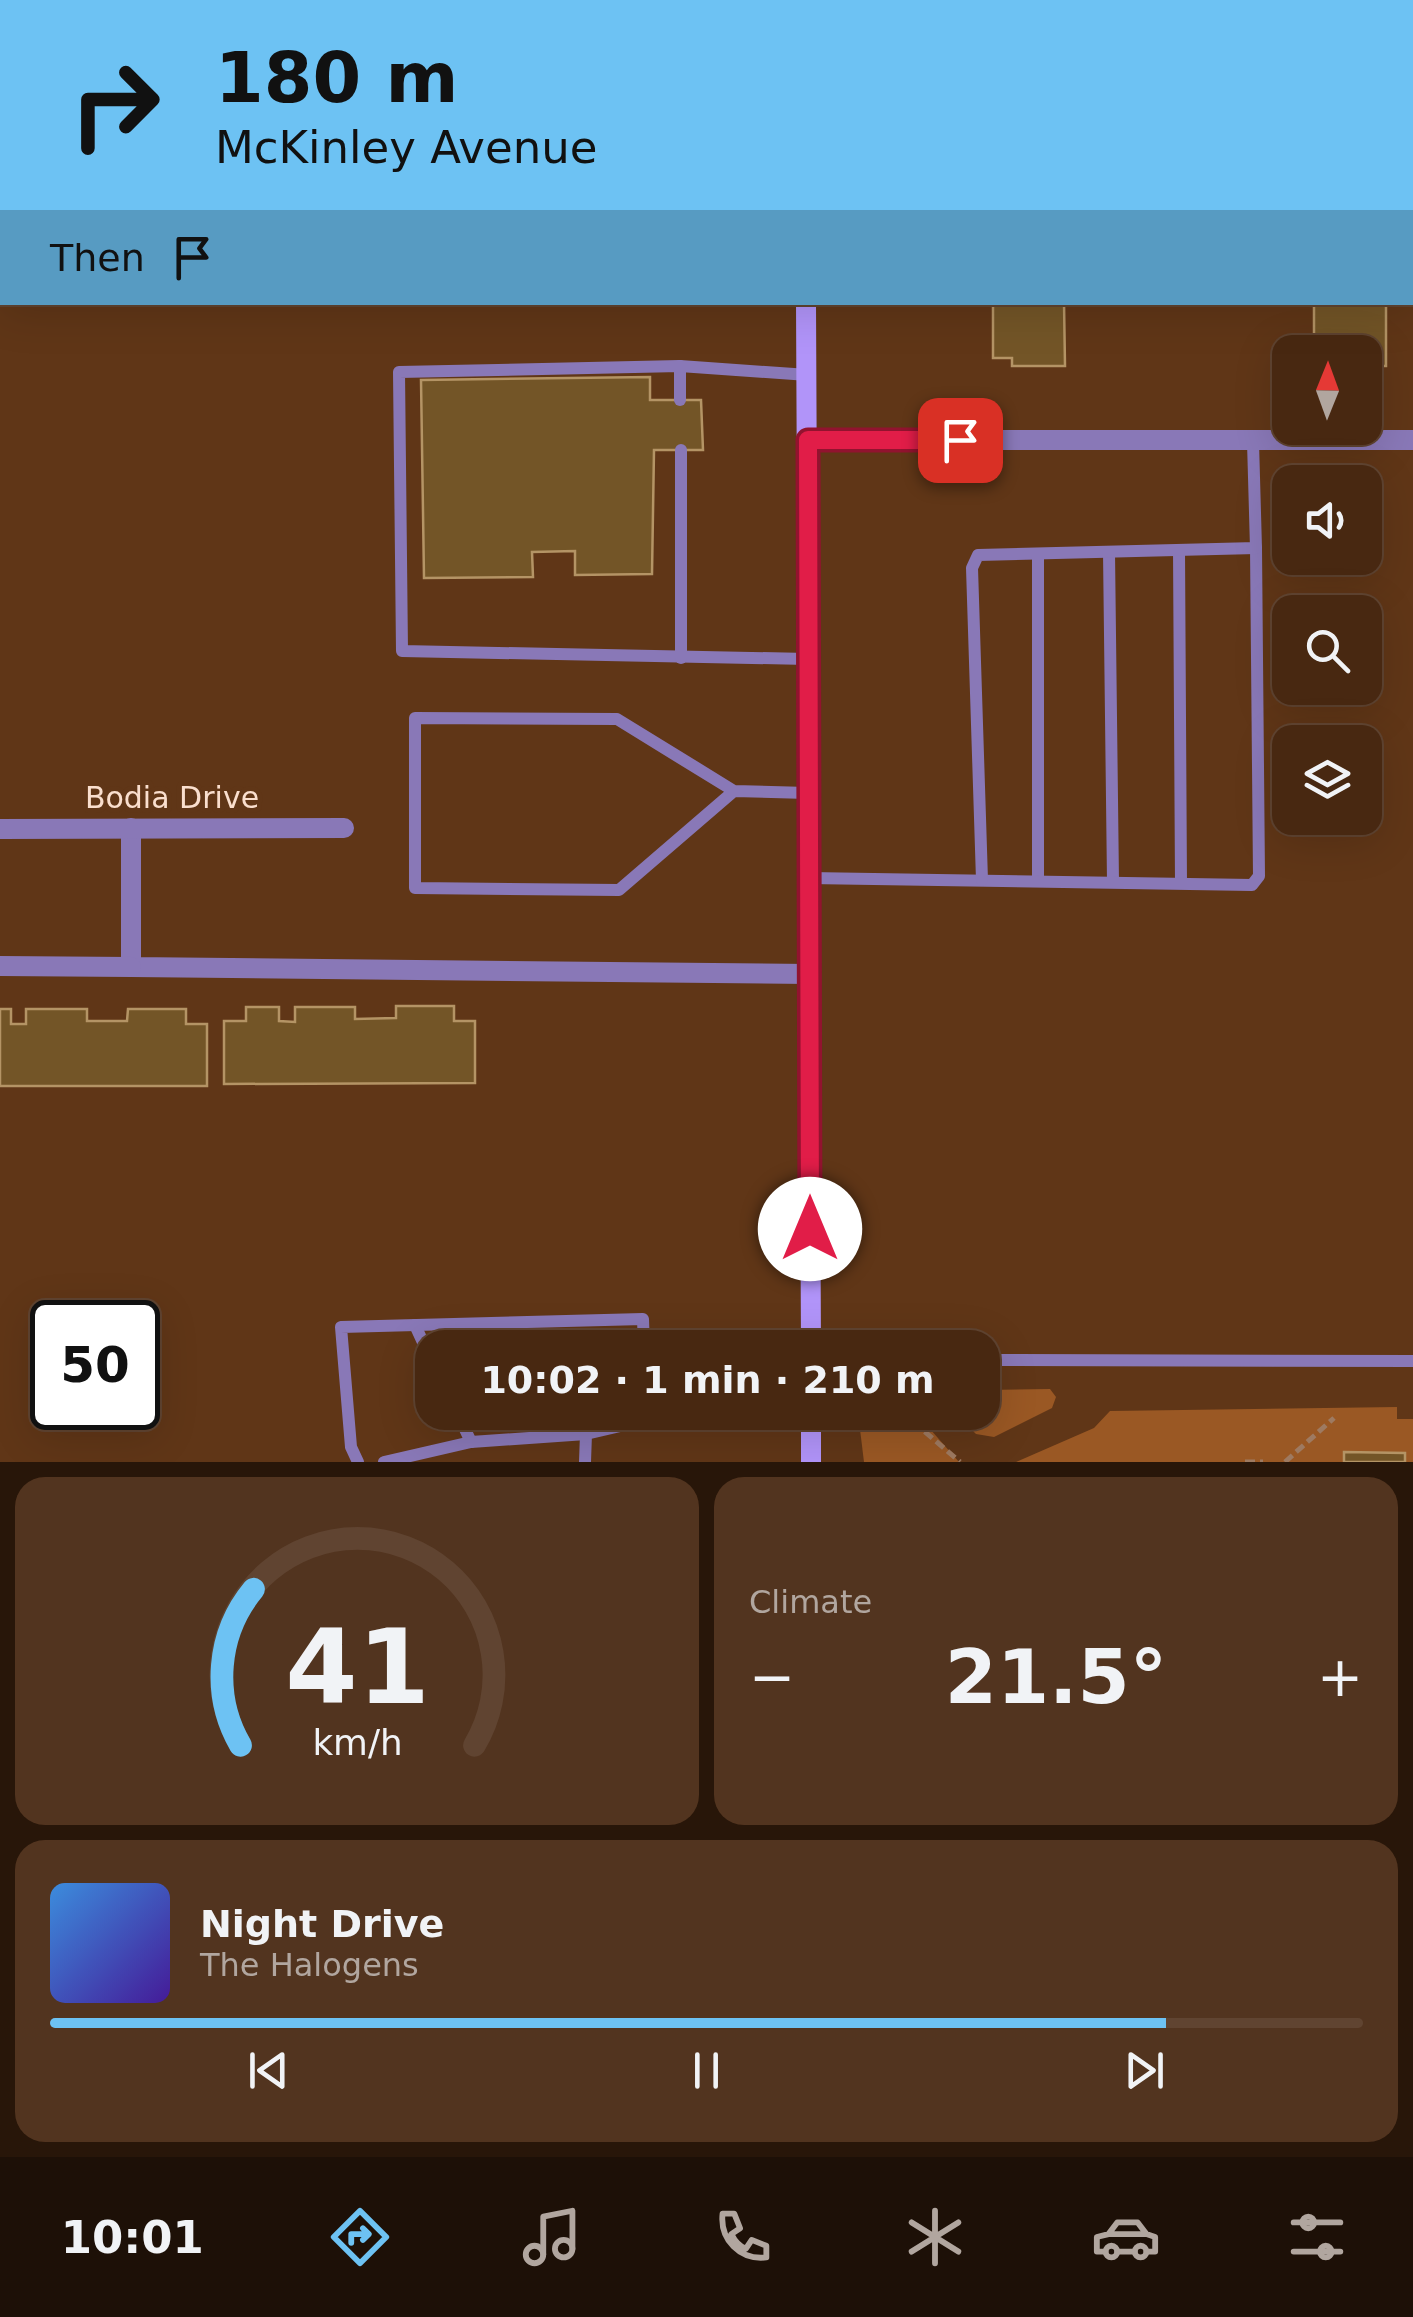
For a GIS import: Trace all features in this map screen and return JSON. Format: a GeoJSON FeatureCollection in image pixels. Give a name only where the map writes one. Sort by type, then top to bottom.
{"type":"FeatureCollection","features":[{"type":"Feature","properties":{"kind":"main road"},"geometry":{"type":"LineString","coordinates":[[806,305],[811,1330]]}},
{"type":"Feature","properties":{"kind":"main road"},"geometry":{"type":"LineString","coordinates":[[811,1430],[811,1462]]}},
{"type":"Feature","properties":{"kind":"street"},"geometry":{"type":"LineString","coordinates":[[808,440],[1413,440]]}},
{"type":"Feature","properties":{"kind":"street","name":"Bodia Drive"},"geometry":{"type":"LineString","coordinates":[[0,828],[344,828]]}},
{"type":"Feature","properties":{"kind":"street"},"geometry":{"type":"LineString","coordinates":[[130,967],[131,828]]}},
{"type":"Feature","properties":{"kind":"street"},"geometry":{"type":"LineString","coordinates":[[0,966],[809,974]]}},
{"type":"Feature","properties":{"kind":"lane"},"geometry":{"type":"LineString","coordinates":[[808,375],[680,366],[399,372],[402,651],[808,659]]}},
{"type":"Feature","properties":{"kind":"lane"},"geometry":{"type":"LineString","coordinates":[[680,366],[680,400]]}},
{"type":"Feature","properties":{"kind":"lane"},"geometry":{"type":"LineString","coordinates":[[810,878],[1252,885],[1260,876],[1253,442]]}},
{"type":"Feature","properties":{"kind":"lane"},"geometry":{"type":"LineString","coordinates":[[681,450],[681,658]]}},
{"type":"Feature","properties":{"kind":"lane"},"geometry":{"type":"LineString","coordinates":[[982,880],[972,568],[978,555],[1256,548]]}},
{"type":"Feature","properties":{"kind":"lane"},"geometry":{"type":"LineString","coordinates":[[1178,550],[1181,883]]}},
{"type":"Feature","properties":{"kind":"lane"},"geometry":{"type":"LineString","coordinates":[[1109,552],[1113,882]]}},
{"type":"Feature","properties":{"kind":"lane"},"geometry":{"type":"LineString","coordinates":[[1038,554],[1038,881]]}},
{"type":"Feature","properties":{"kind":"lane"},"geometry":{"type":"LineString","coordinates":[[734,791],[619,890],[415,888],[415,718],[618,718],[734,791],[808,793]]}},
{"type":"Feature","properties":{"kind":"lane"},"geometry":{"type":"LineString","coordinates":[[358,1462],[352,1447],[341,1327],[643,1319],[643,1330]]}},
{"type":"Feature","properties":{"kind":"lane"},"geometry":{"type":"LineString","coordinates":[[414,1325],[416,1330]]}},
{"type":"Feature","properties":{"kind":"lane"},"geometry":{"type":"LineString","coordinates":[[1000,1360],[1413,1361]]}},
{"type":"Feature","properties":{"kind":"lane"},"geometry":{"type":"LineString","coordinates":[[465,1430],[471,1442]]}},
{"type":"Feature","properties":{"kind":"lane"},"geometry":{"type":"LineString","coordinates":[[384,1462],[471,1442],[599,1430]]}},
{"type":"Feature","properties":{"kind":"lane"},"geometry":{"type":"LineString","coordinates":[[585,1462],[586,1434]]}},
{"type":"Feature","properties":{"kind":"path"},"geometry":{"type":"LineString","coordinates":[[1285,1462],[1334,1418]]}},
{"type":"Feature","properties":{"kind":"path"},"geometry":{"type":"LineString","coordinates":[[923,1430],[960,1462]]}},
{"type":"Feature","properties":{"kind":"path"},"geometry":{"type":"LineString","coordinates":[[1245,1462],[1264,1462]]}},
{"type":"Feature","properties":{"kind":"shaded area"},"geometry":{"type":"Polygon","coordinates":[[[1050,1389],[1056,1397],[1052,1408],[994,1437],[976,1434],[972,1430],[1000,1430],[1000,1390],[1050,1389]]]}},
{"type":"Feature","properties":{"kind":"shaded area"},"geometry":{"type":"Polygon","coordinates":[[[1397,1407],[1397,1419],[1413,1419],[1413,1462],[1016,1462],[1094,1428],[1110,1411],[1397,1407]]]}},
{"type":"Feature","properties":{"kind":"shaded area"},"geometry":{"type":"Polygon","coordinates":[[[860,1430],[931,1430],[959,1462],[864,1462],[860,1430]]]}},
{"type":"Feature","properties":{"kind":"building"},"geometry":{"type":"Polygon","coordinates":[[[993,305],[1064,305],[1065,366],[1012,366],[1012,358],[993,358],[993,305]]]}},
{"type":"Feature","properties":{"kind":"building"},"geometry":{"type":"Polygon","coordinates":[[[1314,305],[1386,305],[1386,366],[1382,366],[1382,335],[1314,335],[1314,305]]]}},
{"type":"Feature","properties":{"kind":"building"},"geometry":{"type":"Polygon","coordinates":[[[650,377],[650,400],[701,400],[703,450],[654,450],[652,574],[575,575],[575,551],[532,552],[533,577],[424,578],[421,380],[650,377]]]}},
{"type":"Feature","properties":{"kind":"building"},"geometry":{"type":"Polygon","coordinates":[[[396,1006],[454,1006],[454,1021],[475,1021],[475,1083],[224,1084],[224,1021],[246,1021],[246,1007],[279,1007],[279,1021],[295,1022],[295,1007],[355,1007],[355,1019],[396,1018],[396,1006]]]}},
{"type":"Feature","properties":{"kind":"building"},"geometry":{"type":"Polygon","coordinates":[[[0,1009],[11,1009],[11,1024],[26,1024],[26,1009],[87,1009],[87,1021],[127,1021],[128,1009],[186,1009],[186,1024],[207,1024],[207,1086],[0,1086],[0,1009]]]}},
{"type":"Feature","properties":{"kind":"building"},"geometry":{"type":"Polygon","coordinates":[[[1344,1452],[1405,1453],[1405,1462],[1344,1462],[1344,1452]]]}},
{"type":"Feature","properties":{"kind":"route"},"geometry":{"type":"LineString","coordinates":[[810,1229],[808,440],[960,440]]}}]}
